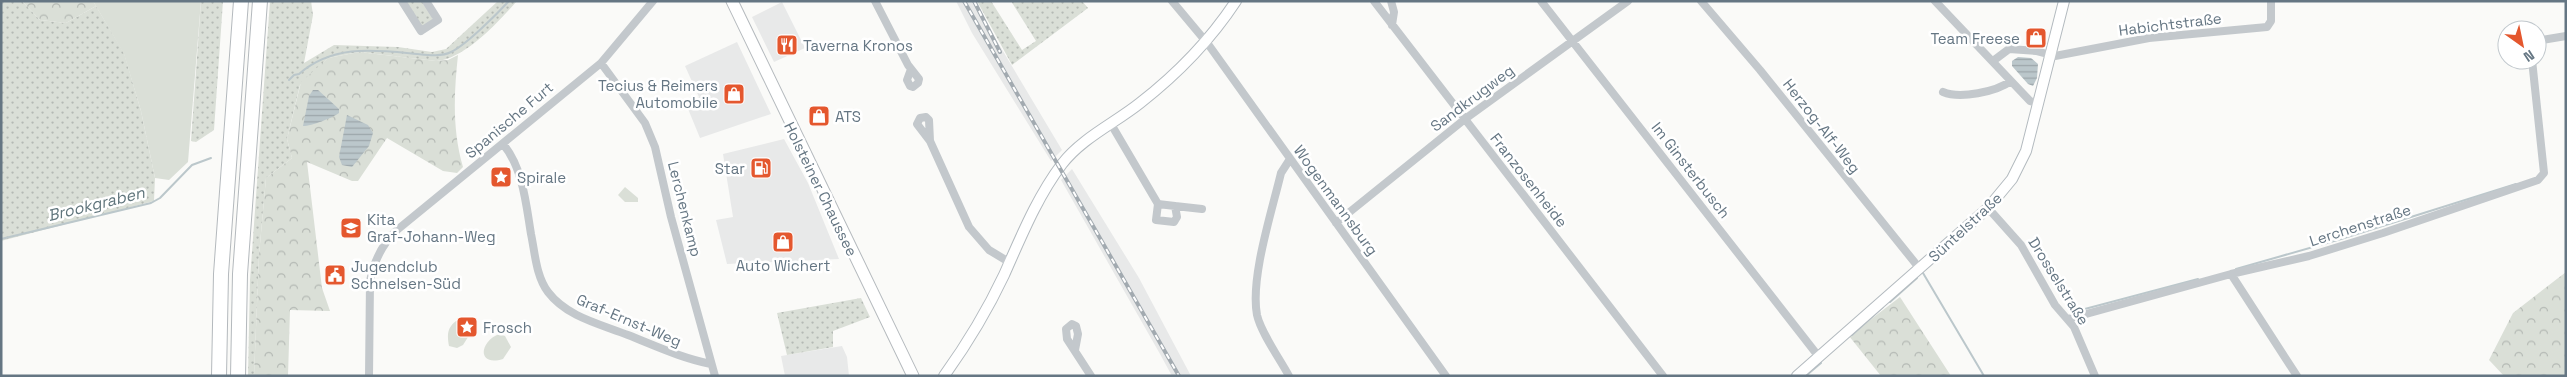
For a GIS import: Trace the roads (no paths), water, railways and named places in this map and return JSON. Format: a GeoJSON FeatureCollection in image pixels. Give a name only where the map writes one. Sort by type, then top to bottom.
{"type":"FeatureCollection","features":[{"type":"Feature","properties":{"kind":"highway"},"geometry":{"type":"LineString","coordinates":[[219,376],[221,274],[241,1]]}},
{"type":"Feature","properties":{"kind":"highway"},"geometry":{"type":"LineString","coordinates":[[238,376],[241,267],[260,1]]}},
{"type":"Feature","properties":{"kind":"main road","name":"Holsteiner Chaussee"},"geometry":{"type":"LineString","coordinates":[[732,1],[911,372]]}},
{"type":"Feature","properties":{"kind":"street"},"geometry":{"type":"LineString","coordinates":[[402,1],[421,30],[438,20],[426,1]]}},
{"type":"Feature","properties":{"kind":"street","name":"Spanische Furt"},"geometry":{"type":"LineString","coordinates":[[369,376],[370,281],[378,254],[397,230],[601,63],[653,1]]}},
{"type":"Feature","properties":{"kind":"street"},"geometry":{"type":"LineString","coordinates":[[875,1],[911,69]]}},
{"type":"Feature","properties":{"kind":"street","name":"Wogenmannsburg"},"geometry":{"type":"LineString","coordinates":[[1172,1],[1205,40],[1446,376]]}},
{"type":"Feature","properties":{"kind":"street"},"geometry":{"type":"LineString","coordinates":[[934,376],[945,374],[974,332],[1030,218],[1062,163],[1077,149],[1139,104],[1174,74],[1205,40],[1236,1]]}},
{"type":"Feature","properties":{"kind":"street","name":"Franzosenheide"},"geometry":{"type":"LineString","coordinates":[[1374,1],[1663,376]]}},
{"type":"Feature","properties":{"kind":"street"},"geometry":{"type":"LineString","coordinates":[[1391,1],[1394,12],[1392,25]]}},
{"type":"Feature","properties":{"kind":"street","name":"Im Ginsterbusch"},"geometry":{"type":"LineString","coordinates":[[1542,1],[1819,357]]}},
{"type":"Feature","properties":{"kind":"street","name":"Sandkrugweg"},"geometry":{"type":"LineString","coordinates":[[1336,223],[1464,119],[1628,1]]}},
{"type":"Feature","properties":{"kind":"street","name":"Herzog-Alf-Weg"},"geometry":{"type":"LineString","coordinates":[[1701,1],[1760,70],[1920,269]]}},
{"type":"Feature","properties":{"kind":"street"},"geometry":{"type":"LineString","coordinates":[[1935,1],[2030,101],[2039,103]]}},
{"type":"Feature","properties":{"kind":"street","name":"Süntelstraße"},"geometry":{"type":"LineString","coordinates":[[1797,376],[1988,208],[2005,189],[2020,165],[2030,140],[2064,1]]}},
{"type":"Feature","properties":{"kind":"street","name":"Habichtstraße"},"geometry":{"type":"LineString","coordinates":[[2050,55],[2061,56],[2149,38],[2267,27],[2271,21],[2271,1]]}},
{"type":"Feature","properties":{"kind":"street"},"geometry":{"type":"LineString","coordinates":[[2547,39],[2566,36]]}},
{"type":"Feature","properties":{"kind":"street"},"geometry":{"type":"LineString","coordinates":[[1993,61],[2012,49],[2050,55]]}},
{"type":"Feature","properties":{"kind":"street","name":"Lerchenkamp"},"geometry":{"type":"LineString","coordinates":[[601,63],[645,123],[655,147],[671,217],[715,376]]}},
{"type":"Feature","properties":{"kind":"street","name":"Lerchenstraße"},"geometry":{"type":"LineString","coordinates":[[2068,319],[2231,274],[2309,256],[2383,233],[2542,177],[2544,173],[2533,70]]}},
{"type":"Feature","properties":{"kind":"street"},"geometry":{"type":"LineString","coordinates":[[1943,92],[1948,94],[1981,93],[1991,91],[2011,80]]}},
{"type":"Feature","properties":{"kind":"street"},"geometry":{"type":"LineString","coordinates":[[1111,124],[1158,204],[1156,220],[1174,222],[1177,217],[1175,206]]}},
{"type":"Feature","properties":{"kind":"street"},"geometry":{"type":"LineString","coordinates":[[930,141],[969,226],[989,250],[1009,262]]}},
{"type":"Feature","properties":{"kind":"street","name":"Graf-Ernst-Weg"},"geometry":{"type":"LineString","coordinates":[[502,144],[516,164],[538,273],[555,300],[570,311],[588,320],[686,359],[711,364]]}},
{"type":"Feature","properties":{"kind":"street"},"geometry":{"type":"LineString","coordinates":[[1289,376],[1258,319],[1256,301],[1258,274],[1281,172],[1290,159]]}},
{"type":"Feature","properties":{"kind":"street"},"geometry":{"type":"LineString","coordinates":[[1158,204],[1202,209]]}},
{"type":"Feature","properties":{"kind":"street","name":"Drosselstraße"},"geometry":{"type":"LineString","coordinates":[[1988,208],[2021,245],[2055,305],[2068,319],[2095,376]]}},
{"type":"Feature","properties":{"kind":"street"},"geometry":{"type":"LineString","coordinates":[[2231,274],[2297,376]]}},
{"type":"Feature","properties":{"kind":"street"},"geometry":{"type":"LineString","coordinates":[[1075,350],[1091,376]]}},
{"type":"Feature","properties":{"kind":"street"},"geometry":{"type":"LineString","coordinates":[[911,372],[923,376]]}},
{"type":"Feature","properties":{"kind":"waterway","name":"Brookgraben"},"geometry":{"type":"LineString","coordinates":[[289,80],[312,64],[340,53],[385,51],[430,55],[447,54],[473,36],[509,1]]}},
{"type":"Feature","properties":{"kind":"waterway","name":"Brookgraben"},"geometry":{"type":"LineString","coordinates":[[1,239],[151,203],[160,198],[192,165],[211,158]]}},
{"type":"Feature","properties":{"kind":"waterway"},"geometry":{"type":"LineString","coordinates":[[2236,269],[2341,239],[2516,184]]}},
{"type":"Feature","properties":{"kind":"waterway"},"geometry":{"type":"LineString","coordinates":[[1923,273],[1984,376]]}},
{"type":"Feature","properties":{"kind":"waterway"},"geometry":{"type":"LineString","coordinates":[[1890,302],[1917,278]]}},
{"type":"Feature","properties":{"kind":"waterway"},"geometry":{"type":"LineString","coordinates":[[2081,310],[2198,279]]}},
{"type":"Feature","properties":{"kind":"waterway"},"geometry":{"type":"LineString","coordinates":[[1852,335],[1883,307]]}},
{"type":"Feature","properties":{"kind":"waterway"},"geometry":{"type":"LineString","coordinates":[[1808,374],[1821,363]]}},
{"type":"Feature","properties":{"kind":"railway"},"geometry":{"type":"LineString","coordinates":[[964,1],[1179,376]]}},
{"type":"Feature","properties":{"kind":"railway"},"geometry":{"type":"LineString","coordinates":[[974,1],[1000,52]]}},
{"type":"Feature","properties":{"kind":"place","name":"Team Freese"},"geometry":{"type":"Point","coordinates":[2036,38]}},
{"type":"Feature","properties":{"kind":"place","name":"Taverna Kronos"},"geometry":{"type":"Point","coordinates":[787,45]}},
{"type":"Feature","properties":{"kind":"place","name":"Tecius & Reimers Automobile"},"geometry":{"type":"Point","coordinates":[734,94]}},
{"type":"Feature","properties":{"kind":"place","name":"ATS"},"geometry":{"type":"Point","coordinates":[819,116]}},
{"type":"Feature","properties":{"kind":"place","name":"Star"},"geometry":{"type":"Point","coordinates":[761,168]}},
{"type":"Feature","properties":{"kind":"place","name":"Spirale"},"geometry":{"type":"Point","coordinates":[501,177]}},
{"type":"Feature","properties":{"kind":"place","name":"Kita Graf-Johann-Weg"},"geometry":{"type":"Point","coordinates":[351,228]}},
{"type":"Feature","properties":{"kind":"place","name":"Auto Wichert"},"geometry":{"type":"Point","coordinates":[783,242]}},
{"type":"Feature","properties":{"kind":"place","name":"Jugendclub Schnelsen-Süd"},"geometry":{"type":"Point","coordinates":[335,275]}},
{"type":"Feature","properties":{"kind":"place","name":"Frosch"},"geometry":{"type":"Point","coordinates":[467,327]}}]}
